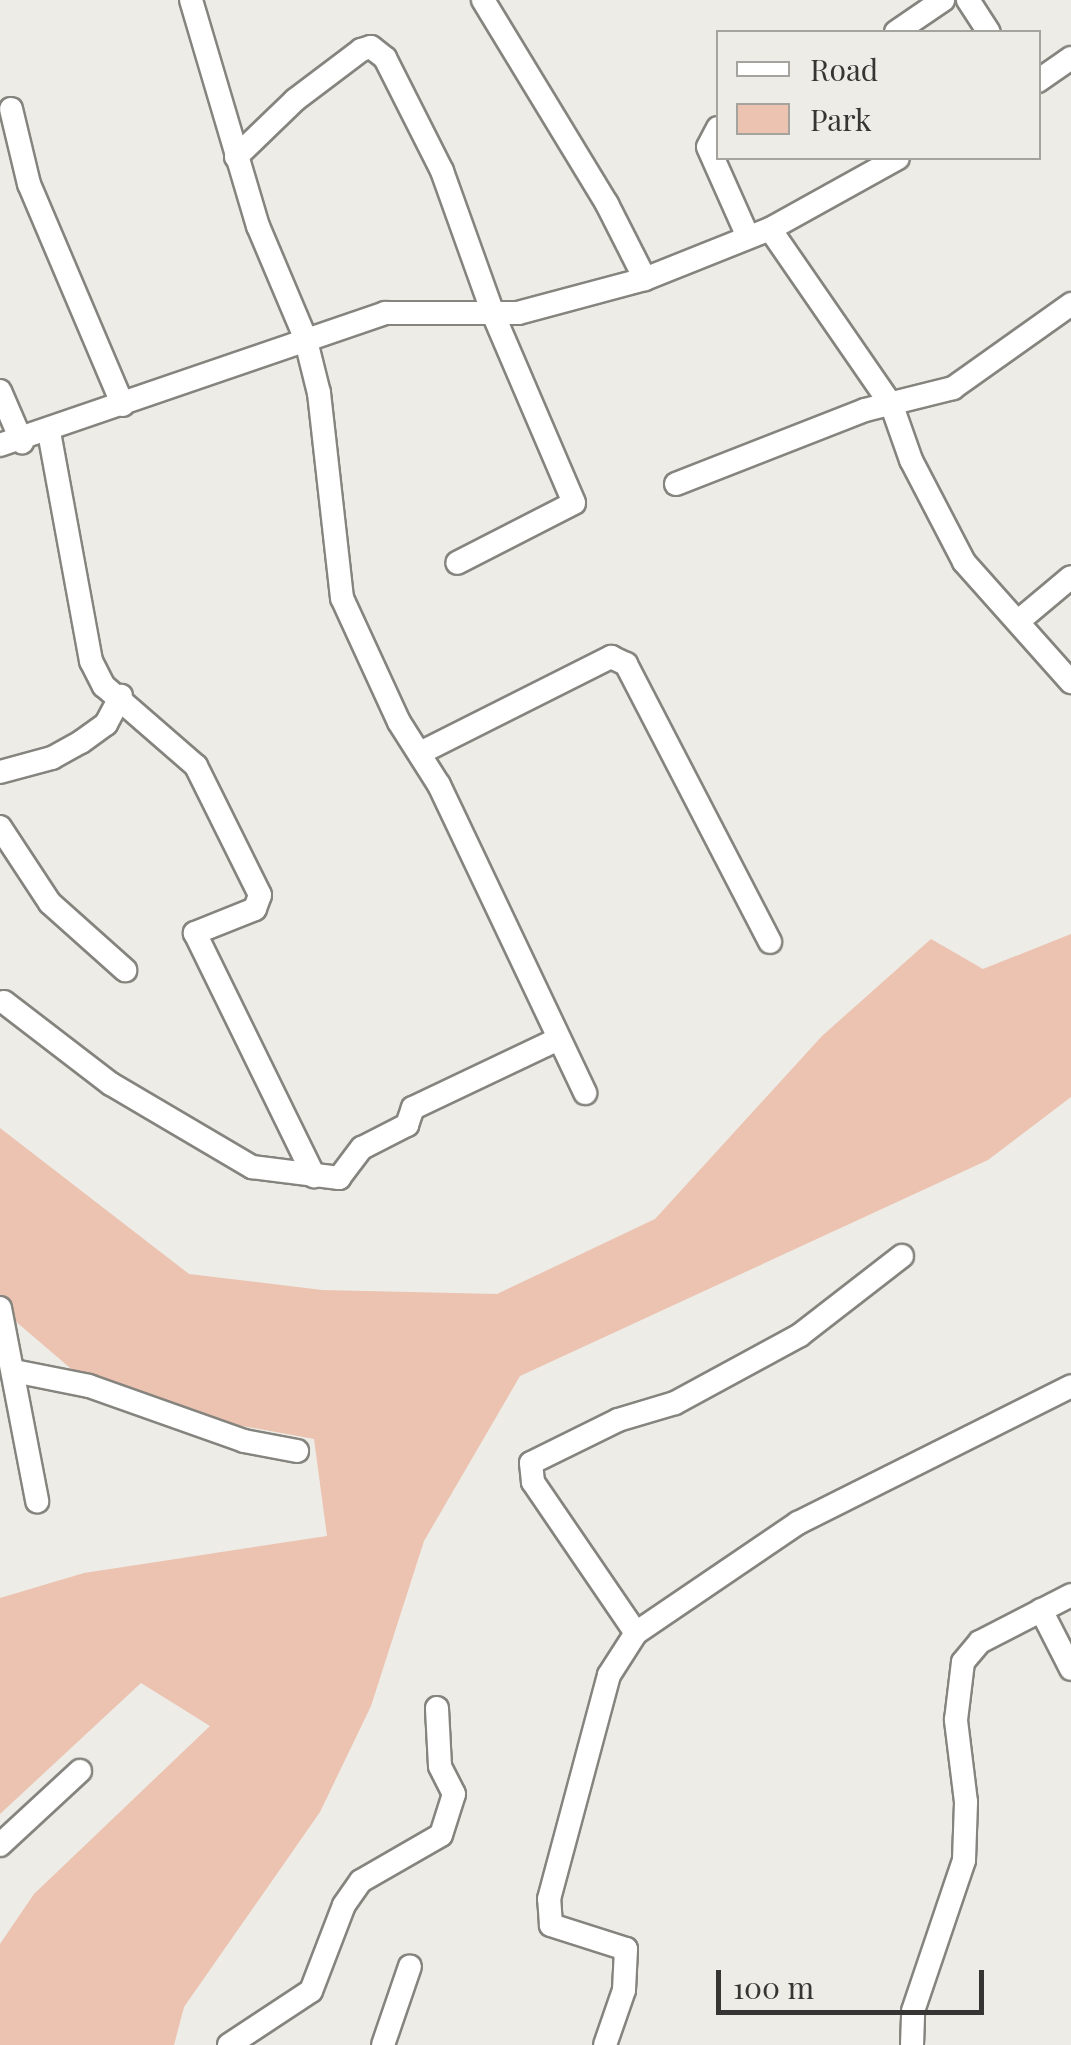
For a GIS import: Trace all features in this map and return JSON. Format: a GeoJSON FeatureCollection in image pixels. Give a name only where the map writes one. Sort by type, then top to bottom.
{"type":"FeatureCollection","features":[{"type":"Feature","properties":{"kind":"street"},"geometry":{"type":"LineString","coordinates":[[191,0],[236,157],[305,337],[318,392],[342,598],[399,722],[422,752],[585,1093]]}},
{"type":"Feature","properties":{"kind":"street"},"geometry":{"type":"LineString","coordinates":[[483,0],[608,204],[645,278]]}},
{"type":"Feature","properties":{"kind":"street"},"geometry":{"type":"LineString","coordinates":[[899,30],[943,0]]}},
{"type":"Feature","properties":{"kind":"street"},"geometry":{"type":"LineString","coordinates":[[968,0],[989,30]]}},
{"type":"Feature","properties":{"kind":"street"},"geometry":{"type":"LineString","coordinates":[[236,157],[295,100],[371,46],[385,58],[442,172],[494,316],[574,503],[457,563]]}},
{"type":"Feature","properties":{"kind":"street"},"geometry":{"type":"LineString","coordinates":[[1041,79],[1070,63]]}},
{"type":"Feature","properties":{"kind":"street"},"geometry":{"type":"LineString","coordinates":[[11,110],[30,184],[123,405]]}},
{"type":"Feature","properties":{"kind":"street"},"geometry":{"type":"LineString","coordinates":[[716,132],[708,146],[716,160]]}},
{"type":"Feature","properties":{"kind":"street"},"geometry":{"type":"LineString","coordinates":[[716,160],[759,233],[892,406],[911,460],[964,562],[1021,619],[1071,682]]}},
{"type":"Feature","properties":{"kind":"street"},"geometry":{"type":"LineString","coordinates":[[0,392],[11,444],[305,337],[402,310],[494,316],[645,278],[759,233],[894,160]]}},
{"type":"Feature","properties":{"kind":"street"},"geometry":{"type":"LineString","coordinates":[[676,484],[865,410],[953,388],[1071,304]]}},
{"type":"Feature","properties":{"kind":"street"},"geometry":{"type":"LineString","coordinates":[[49,432],[82,640],[104,686],[121,696],[196,766],[260,896],[254,909],[195,933],[314,1176]]}},
{"type":"Feature","properties":{"kind":"street"},"geometry":{"type":"LineString","coordinates":[[1021,619],[1071,577]]}},
{"type":"Feature","properties":{"kind":"street"},"geometry":{"type":"LineString","coordinates":[[422,752],[611,657],[626,664],[770,942]]}},
{"type":"Feature","properties":{"kind":"street"},"geometry":{"type":"LineString","coordinates":[[0,772],[52,758],[81,742],[106,724],[121,696]]}},
{"type":"Feature","properties":{"kind":"street"},"geometry":{"type":"LineString","coordinates":[[0,827],[50,903],[126,970]]}},
{"type":"Feature","properties":{"kind":"street"},"geometry":{"type":"LineString","coordinates":[[4,1002],[111,1084],[252,1167],[339,1178],[362,1148],[407,1125],[413,1108],[558,1040]]}},
{"type":"Feature","properties":{"kind":"street"},"geometry":{"type":"LineString","coordinates":[[636,1633],[533,1482],[532,1463],[601,1427],[674,1403],[800,1335],[902,1256]]}},
{"type":"Feature","properties":{"kind":"street"},"geometry":{"type":"LineString","coordinates":[[0,1308],[38,1501]]}},
{"type":"Feature","properties":{"kind":"street"},"geometry":{"type":"LineString","coordinates":[[14,1371],[89,1386],[193,1426],[298,1451]]}},
{"type":"Feature","properties":{"kind":"street"},"geometry":{"type":"LineString","coordinates":[[605,2045],[624,1990],[626,1949],[551,1924],[548,1899],[604,1690],[636,1633],[798,1523],[1071,1386]]}},
{"type":"Feature","properties":{"kind":"street"},"geometry":{"type":"LineString","coordinates":[[912,2045],[913,2011],[964,1860],[957,1678],[980,1642],[1071,1595]]}},
{"type":"Feature","properties":{"kind":"street"},"geometry":{"type":"LineString","coordinates":[[1041,1610],[1071,1668]]}},
{"type":"Feature","properties":{"kind":"street"},"geometry":{"type":"LineString","coordinates":[[229,2045],[311,1991],[344,1904],[361,1881],[441,1835],[454,1794],[440,1766],[437,1708]]}},
{"type":"Feature","properties":{"kind":"street"},"geometry":{"type":"LineString","coordinates":[[0,1845],[80,1771]]}},
{"type":"Feature","properties":{"kind":"street"},"geometry":{"type":"LineString","coordinates":[[382,2045],[410,1966]]}},
{"type":"Feature","properties":{"kind":"green space"},"geometry":{"type":"Polygon","coordinates":[[[1071,934],[1071,1097],[988,1160],[520,1376],[424,1541],[371,1706],[320,1812],[184,2007],[174,2045],[0,2045],[0,1944],[34,1894],[210,1726],[141,1683],[0,1814],[0,1598],[84,1573],[327,1536],[314,1439],[110,1402],[0,1308],[0,1128],[189,1274],[322,1290],[497,1294],[655,1219],[822,1036],[931,939],[983,969],[1071,934]]]}}]}
